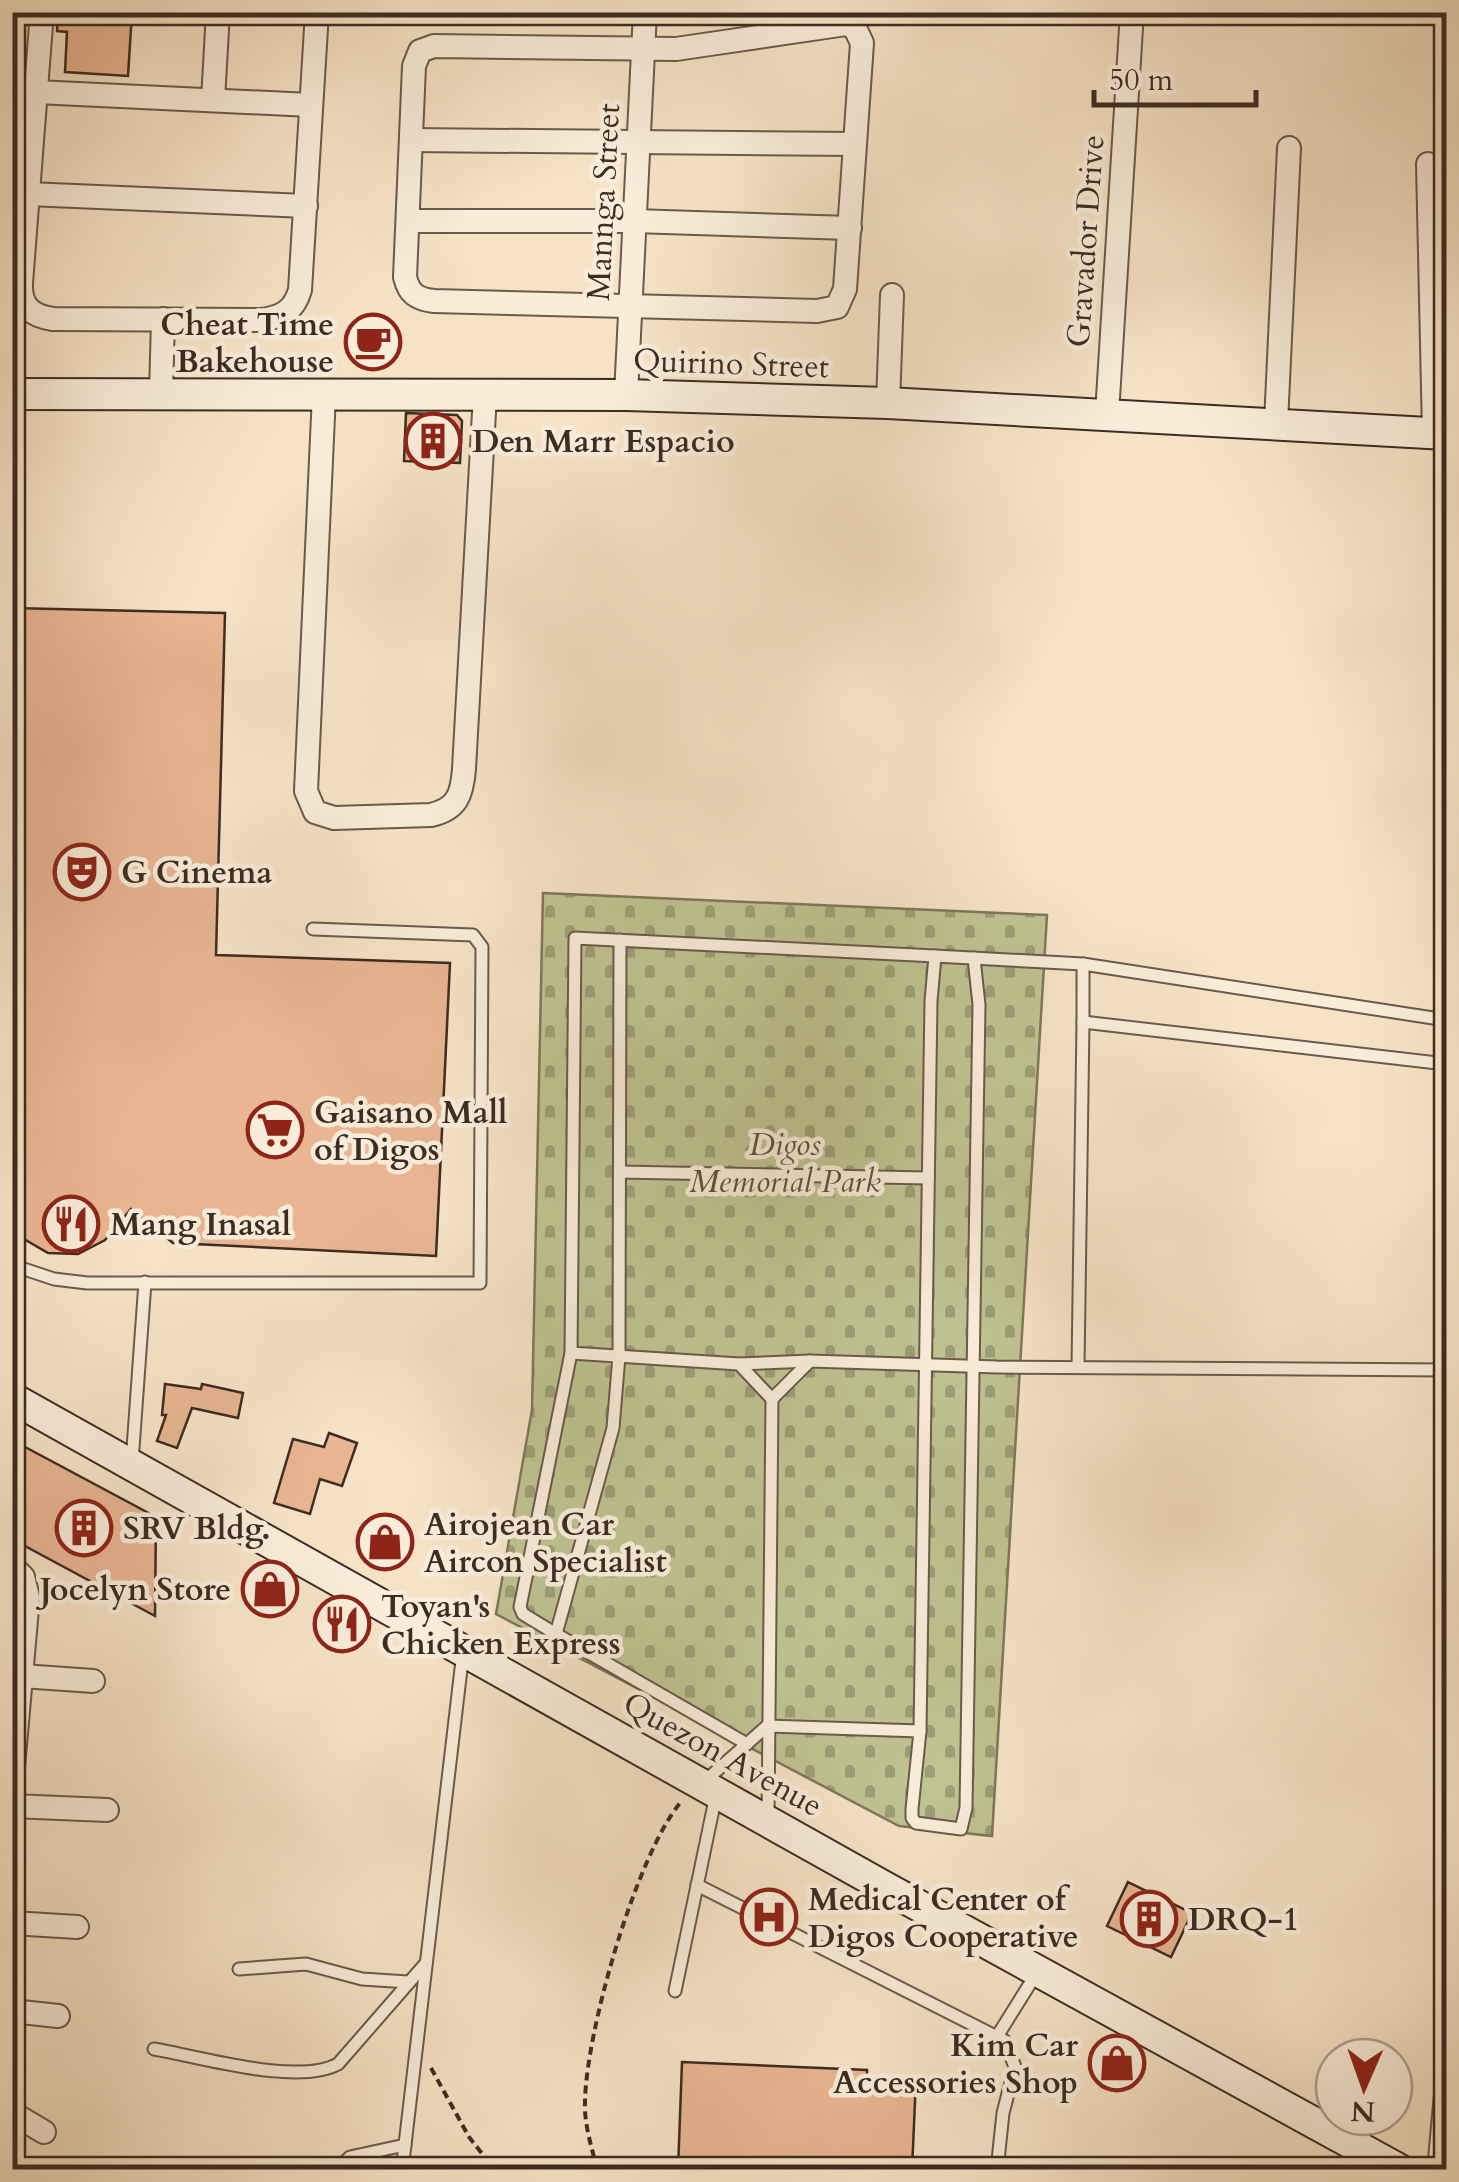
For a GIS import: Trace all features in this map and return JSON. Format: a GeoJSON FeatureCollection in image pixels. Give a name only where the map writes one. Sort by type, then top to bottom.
{"type":"FeatureCollection","features":[{"type":"Feature","properties":{"kind":"main road","name":"Quirino Street"},"geometry":{"type":"LineString","coordinates":[[12,394],[626,394],[888,403],[1440,434]]}},
{"type":"Feature","properties":{"kind":"main road","name":"Quezon Avenue"},"geometry":{"type":"LineString","coordinates":[[12,1398],[1400,2170]]}},
{"type":"Feature","properties":{"kind":"street"},"geometry":{"type":"LineString","coordinates":[[42,12],[20,292],[32,314],[53,319],[164,320],[261,320],[290,311],[300,290],[317,12]]}},
{"type":"Feature","properties":{"kind":"street"},"geometry":{"type":"LineString","coordinates":[[213,100],[218,12]]}},
{"type":"Feature","properties":{"kind":"street","name":"Mannga Street"},"geometry":{"type":"LineString","coordinates":[[626,394],[645,12]]}},
{"type":"Feature","properties":{"kind":"street","name":"Gravador Drive"},"geometry":{"type":"LineString","coordinates":[[1107,414],[1132,12]]}},
{"type":"Feature","properties":{"kind":"street"},"geometry":{"type":"LineString","coordinates":[[835,25],[855,28],[862,43],[845,289],[836,307],[828,310],[417,298],[406,277],[411,140],[414,66],[420,51],[426,48],[643,50],[710,46],[835,25]]}},
{"type":"Feature","properties":{"kind":"street"},"geometry":{"type":"LineString","coordinates":[[36,92],[311,105]]}},
{"type":"Feature","properties":{"kind":"street"},"geometry":{"type":"LineString","coordinates":[[411,140],[855,144]]}},
{"type":"Feature","properties":{"kind":"street"},"geometry":{"type":"LineString","coordinates":[[1276,423],[1289,148]]}},
{"type":"Feature","properties":{"kind":"street"},"geometry":{"type":"LineString","coordinates":[[1428,164],[1440,434]]}},
{"type":"Feature","properties":{"kind":"street"},"geometry":{"type":"LineString","coordinates":[[28,194],[306,206]]}},
{"type":"Feature","properties":{"kind":"street"},"geometry":{"type":"LineString","coordinates":[[408,222],[634,221],[850,228]]}},
{"type":"Feature","properties":{"kind":"street"},"geometry":{"type":"LineString","coordinates":[[888,403],[892,295]]}},
{"type":"Feature","properties":{"kind":"street"},"geometry":{"type":"LineString","coordinates":[[161,394],[164,320]]}},
{"type":"Feature","properties":{"kind":"street"},"geometry":{"type":"LineString","coordinates":[[324,394],[306,792],[315,812],[334,818],[431,816],[446,812],[459,798],[464,770],[485,394]]}},
{"type":"Feature","properties":{"kind":"street"},"geometry":{"type":"LineString","coordinates":[[12,1566],[23,1578],[28,1596],[12,1778]]}},
{"type":"Feature","properties":{"kind":"street"},"geometry":{"type":"LineString","coordinates":[[22,1676],[93,1681]]}},
{"type":"Feature","properties":{"kind":"street"},"geometry":{"type":"LineString","coordinates":[[12,1806],[107,1810]]}},
{"type":"Feature","properties":{"kind":"street"},"geometry":{"type":"LineString","coordinates":[[12,1923],[77,1927]]}},
{"type":"Feature","properties":{"kind":"street"},"geometry":{"type":"LineString","coordinates":[[12,2011],[58,2016]]}},
{"type":"Feature","properties":{"kind":"street"},"geometry":{"type":"LineString","coordinates":[[1440,2170],[1446,2094]]}},
{"type":"Feature","properties":{"kind":"street"},"geometry":{"type":"LineString","coordinates":[[12,2112],[44,2132]]}},
{"type":"Feature","properties":{"kind":"lane"},"geometry":{"type":"LineString","coordinates":[[12,1265],[54,1279],[480,1283],[485,960],[482,947],[472,935],[313,929]]}},
{"type":"Feature","properties":{"kind":"lane"},"geometry":{"type":"LineString","coordinates":[[748,1744],[556,1634],[523,1614],[520,1607],[570,1353],[575,938],[1084,964],[1446,1020]]}},
{"type":"Feature","properties":{"kind":"lane"},"geometry":{"type":"LineString","coordinates":[[556,1634],[612,1428],[620,1356],[620,940]]}},
{"type":"Feature","properties":{"kind":"lane"},"geometry":{"type":"LineString","coordinates":[[935,956],[930,1001],[920,1731],[912,1818],[916,1823],[962,1829],[966,1808],[979,1005],[974,958]]}},
{"type":"Feature","properties":{"kind":"lane"},"geometry":{"type":"LineString","coordinates":[[1078,1367],[1084,964]]}},
{"type":"Feature","properties":{"kind":"lane"},"geometry":{"type":"LineString","coordinates":[[1083,1022],[1446,1064]]}},
{"type":"Feature","properties":{"kind":"lane"},"geometry":{"type":"LineString","coordinates":[[620,1172],[928,1178]]}},
{"type":"Feature","properties":{"kind":"lane"},"geometry":{"type":"LineString","coordinates":[[132,1462],[145,1282]]}},
{"type":"Feature","properties":{"kind":"lane"},"geometry":{"type":"LineString","coordinates":[[570,1353],[739,1364],[1446,1370]]}},
{"type":"Feature","properties":{"kind":"lane"},"geometry":{"type":"LineString","coordinates":[[772,1400],[810,1362]]}},
{"type":"Feature","properties":{"kind":"lane"},"geometry":{"type":"LineString","coordinates":[[739,1364],[772,1400],[768,1819]]}},
{"type":"Feature","properties":{"kind":"lane"},"geometry":{"type":"LineString","coordinates":[[402,2170],[463,1648]]}},
{"type":"Feature","properties":{"kind":"lane"},"geometry":{"type":"LineString","coordinates":[[676,1992],[698,1885],[710,1786],[748,1744],[767,1726],[920,1731]]}},
{"type":"Feature","properties":{"kind":"lane"},"geometry":{"type":"LineString","coordinates":[[698,1885],[998,2035],[1012,2053],[1015,2067],[1003,2113],[997,2170]]}},
{"type":"Feature","properties":{"kind":"lane"},"geometry":{"type":"LineString","coordinates":[[239,1969],[306,1964],[362,1979],[408,1982]]}},
{"type":"Feature","properties":{"kind":"lane"},"geometry":{"type":"LineString","coordinates":[[154,2049],[282,2072],[325,2071],[338,2064],[426,1964]]}},
{"type":"Feature","properties":{"kind":"lane"},"geometry":{"type":"LineString","coordinates":[[998,2035],[1038,1970]]}},
{"type":"Feature","properties":{"kind":"lane"},"geometry":{"type":"LineString","coordinates":[[336,2170],[350,2158],[404,2145]]}},
{"type":"Feature","properties":{"kind":"path"},"geometry":{"type":"LineString","coordinates":[[597,2170],[587,2130],[586,2083],[617,1945],[664,1826],[682,1801],[710,1786]]}},
{"type":"Feature","properties":{"kind":"path"},"geometry":{"type":"LineString","coordinates":[[416,2052],[442,2084],[469,2136],[495,2170]]}},
{"type":"Feature","properties":{"kind":"green space","name":"Digos Memorial Park"},"geometry":{"type":"Polygon","coordinates":[[[543,893],[1047,915],[992,1836],[899,1826],[496,1614],[532,1410],[543,893]]]}},
{"type":"Feature","properties":{"kind":"building"},"geometry":{"type":"Polygon","coordinates":[[[58,12],[132,12],[128,76],[65,72],[67,32],[57,31],[58,12]]]}},
{"type":"Feature","properties":{"kind":"building","name":"Den Marr Espacio"},"geometry":{"type":"Polygon","coordinates":[[[406,413],[457,415],[462,421],[460,463],[404,461],[406,413]]]}},
{"type":"Feature","properties":{"kind":"building"},"geometry":{"type":"Polygon","coordinates":[[[12,608],[225,613],[216,955],[450,963],[436,1256],[173,1243],[131,1209],[105,1240],[78,1254],[48,1253],[12,1232],[12,608]]]}},
{"type":"Feature","properties":{"kind":"building"},"geometry":{"type":"Polygon","coordinates":[[[165,1384],[201,1389],[202,1384],[243,1393],[238,1418],[192,1408],[177,1448],[157,1441],[166,1415],[162,1415],[165,1384]]]}},
{"type":"Feature","properties":{"kind":"building"},"geometry":{"type":"Polygon","coordinates":[[[329,1433],[357,1443],[342,1486],[320,1479],[310,1514],[274,1503],[293,1439],[324,1447],[329,1433]]]}},
{"type":"Feature","properties":{"kind":"building","name":"SRV Bldg."},"geometry":{"type":"Polygon","coordinates":[[[12,1440],[156,1517],[155,1616],[12,1539],[12,1440]]]}},
{"type":"Feature","properties":{"kind":"building","name":"DRQ-1"},"geometry":{"type":"Polygon","coordinates":[[[1128,1882],[1192,1913],[1171,1957],[1107,1926],[1128,1882]]]}},
{"type":"Feature","properties":{"kind":"building"},"geometry":{"type":"Polygon","coordinates":[[[682,2062],[867,2070],[867,2077],[916,2079],[912,2170],[678,2170],[682,2062]]]}},
{"type":"Feature","properties":{"kind":"place","name":"Cheat Time Bakehouse"},"geometry":{"type":"Point","coordinates":[373,342]}},
{"type":"Feature","properties":{"kind":"place","name":"Den Marr Espacio"},"geometry":{"type":"Point","coordinates":[433,441]}},
{"type":"Feature","properties":{"kind":"place","name":"G Cinema"},"geometry":{"type":"Point","coordinates":[82,872]}},
{"type":"Feature","properties":{"kind":"place","name":"Gaisano Mall of Digos"},"geometry":{"type":"Point","coordinates":[275,1130]}},
{"type":"Feature","properties":{"kind":"place","name":"Mang Inasal"},"geometry":{"type":"Point","coordinates":[71,1224]}},
{"type":"Feature","properties":{"kind":"place","name":"SRV Bldg."},"geometry":{"type":"Point","coordinates":[84,1528]}},
{"type":"Feature","properties":{"kind":"place","name":"Airojean Car Aircon Specialist"},"geometry":{"type":"Point","coordinates":[385,1542]}},
{"type":"Feature","properties":{"kind":"place","name":"Jocelyn Store"},"geometry":{"type":"Point","coordinates":[270,1589]}},
{"type":"Feature","properties":{"kind":"place","name":"Toyan's Chicken Express"},"geometry":{"type":"Point","coordinates":[342,1624]}},
{"type":"Feature","properties":{"kind":"place","name":"Medical Center of Digos Cooperative"},"geometry":{"type":"Point","coordinates":[769,1917]}},
{"type":"Feature","properties":{"kind":"place","name":"DRQ-1"},"geometry":{"type":"Point","coordinates":[1149,1919]}},
{"type":"Feature","properties":{"kind":"place","name":"Kim Car Accessories Shop"},"geometry":{"type":"Point","coordinates":[1117,2063]}}]}
